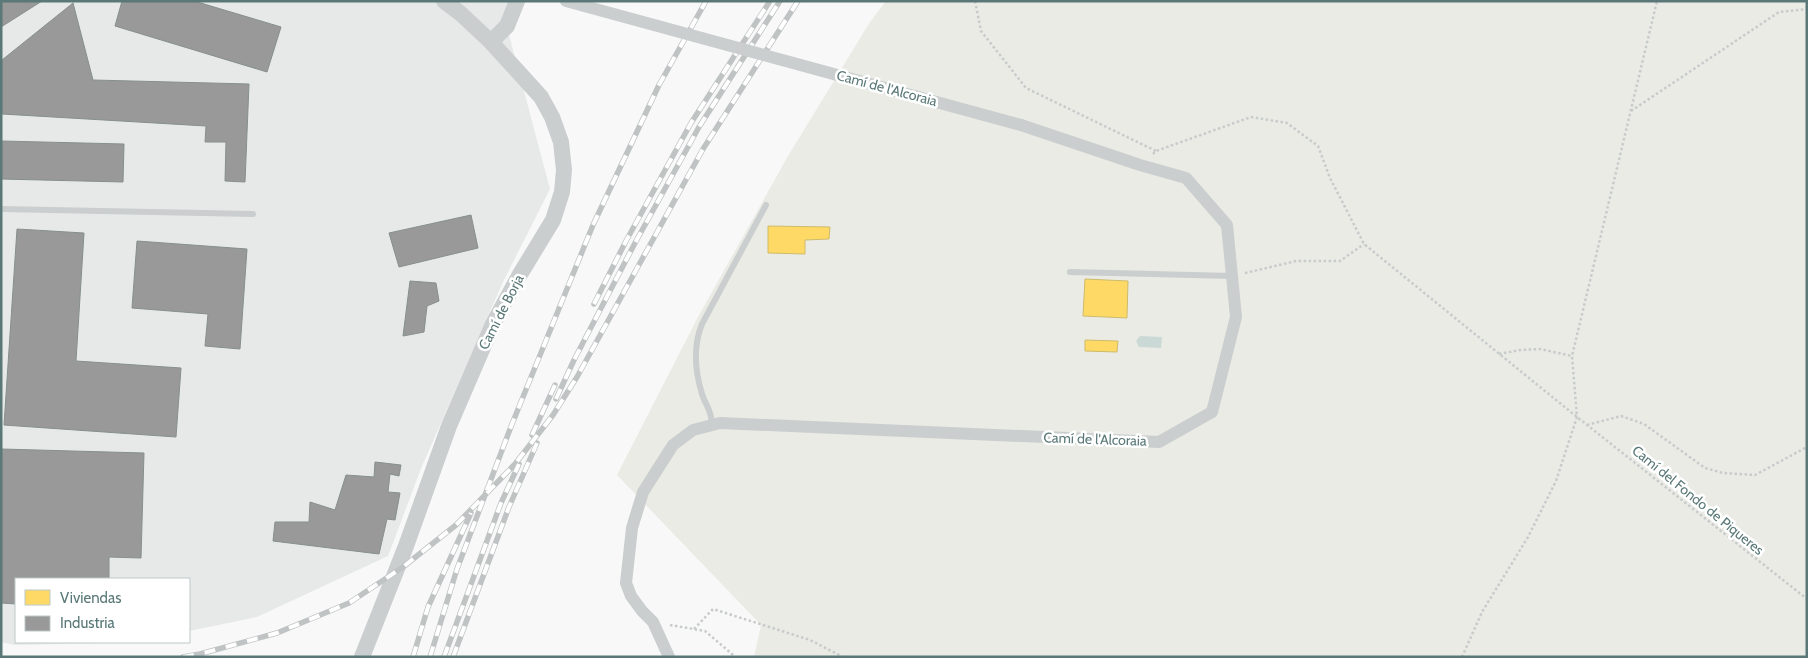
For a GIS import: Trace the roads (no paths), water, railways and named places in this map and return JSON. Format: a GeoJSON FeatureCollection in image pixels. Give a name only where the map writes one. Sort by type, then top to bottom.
{"type":"FeatureCollection","features":[{"type":"Feature","properties":{"kind":"street","name":"Camí de Borja"},"geometry":{"type":"LineString","coordinates":[[362,657],[406,546],[448,426],[493,324],[553,220],[562,192],[564,170],[561,142],[552,117],[541,97],[491,42],[444,1]]}},
{"type":"Feature","properties":{"kind":"street"},"geometry":{"type":"LineString","coordinates":[[491,42],[507,26],[517,1]]}},
{"type":"Feature","properties":{"kind":"street","name":"Camí de l'Alcoraia"},"geometry":{"type":"LineString","coordinates":[[566,1],[1021,124],[1140,165],[1186,178],[1227,225],[1236,317],[1212,412],[1159,442],[712,424],[693,430],[673,445],[644,492],[632,528],[626,583],[630,596],[653,622],[669,657]]}},
{"type":"Feature","properties":{"kind":"lane"},"geometry":{"type":"LineString","coordinates":[[712,424],[711,413],[701,390],[696,360],[696,339],[702,324],[766,204]]}},
{"type":"Feature","properties":{"kind":"lane"},"geometry":{"type":"LineString","coordinates":[[1,209],[253,214]]}},
{"type":"Feature","properties":{"kind":"lane"},"geometry":{"type":"LineString","coordinates":[[1070,272],[1233,276]]}},
{"type":"Feature","properties":{"kind":"railway"},"geometry":{"type":"LineString","coordinates":[[430,657],[457,569],[512,424],[593,225],[659,85],[706,1]]}},
{"type":"Feature","properties":{"kind":"railway"},"geometry":{"type":"LineString","coordinates":[[594,304],[626,241],[691,123],[770,1]]}},
{"type":"Feature","properties":{"kind":"railway"},"geometry":{"type":"LineString","coordinates":[[556,399],[574,360],[635,243],[699,127],[780,1]]}},
{"type":"Feature","properties":{"kind":"railway"},"geometry":{"type":"LineString","coordinates":[[183,657],[277,633],[349,603],[403,567],[456,525],[515,464],[553,415],[577,377],[703,149],[798,1]]}},
{"type":"Feature","properties":{"kind":"railway"},"geometry":{"type":"LineString","coordinates":[[532,435],[555,385]]}},
{"type":"Feature","properties":{"kind":"railway"},"geometry":{"type":"LineString","coordinates":[[453,657],[509,507],[537,443]]}},
{"type":"Feature","properties":{"kind":"railway"},"geometry":{"type":"LineString","coordinates":[[444,657],[501,503],[519,464]]}},
{"type":"Feature","properties":{"kind":"railway"},"geometry":{"type":"LineString","coordinates":[[413,657],[428,607],[471,513]]}}]}
